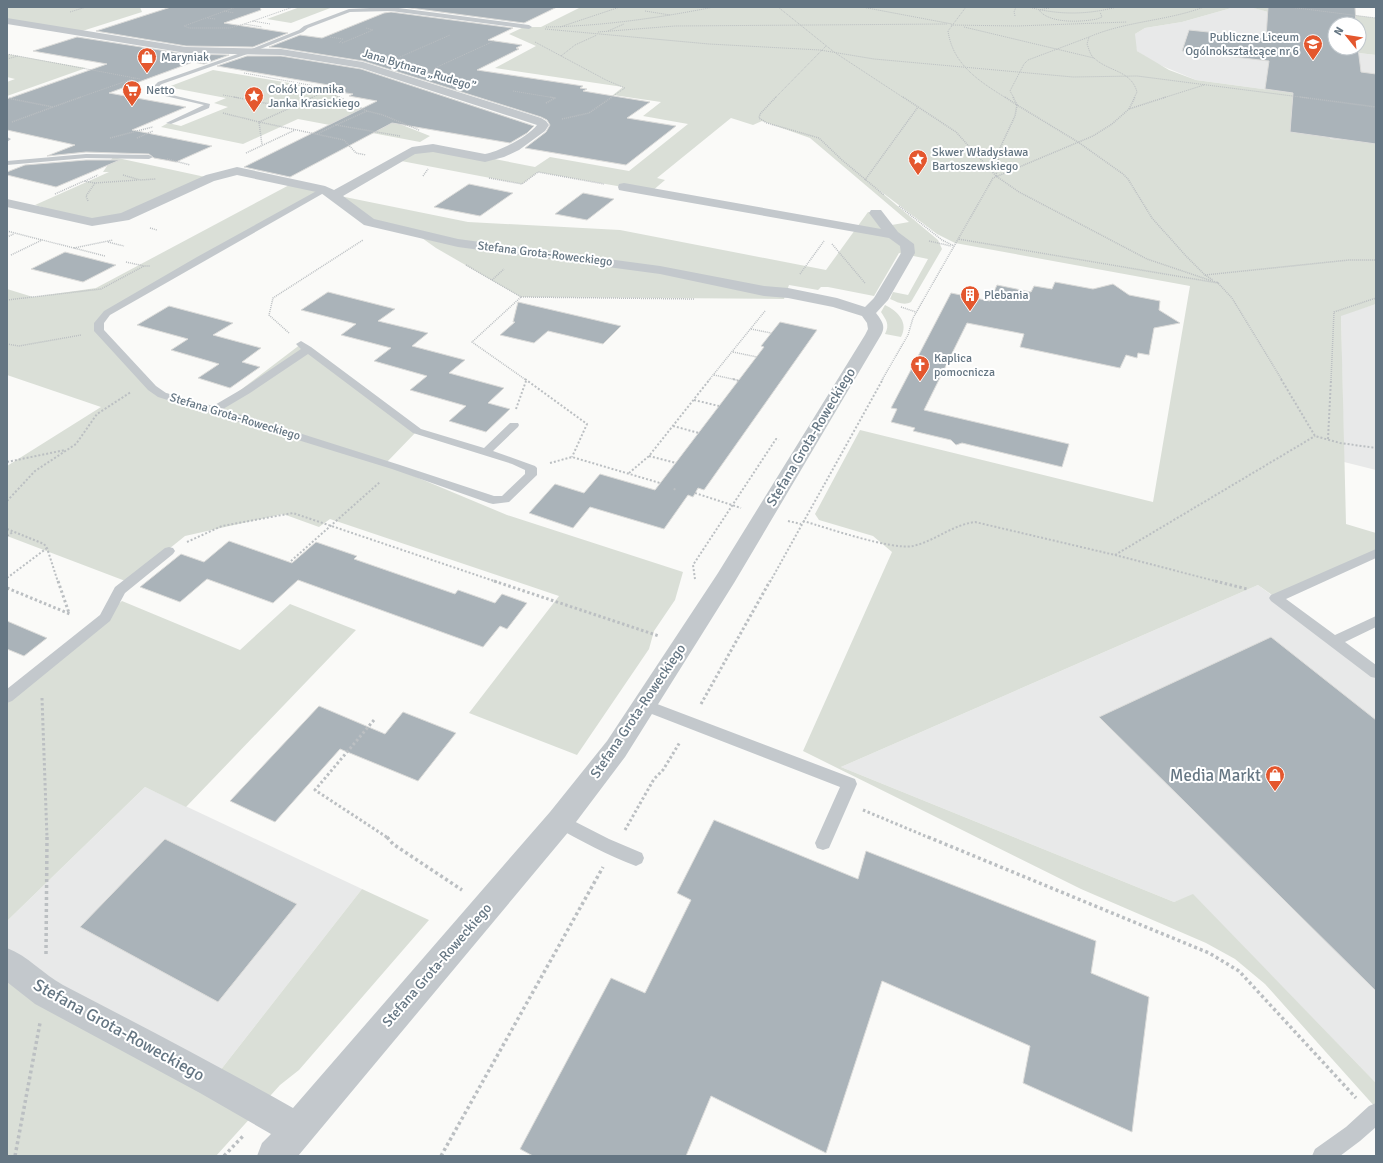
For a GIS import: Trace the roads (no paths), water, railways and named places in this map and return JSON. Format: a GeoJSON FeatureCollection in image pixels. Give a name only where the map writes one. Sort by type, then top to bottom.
{"type":"FeatureCollection","features":[{"type":"Feature","properties":{"kind":"street","name":"Jana Bytnara „Rudego”"},"geometry":{"type":"LineString","coordinates":[[7,21],[186,50],[281,52],[376,68],[542,123],[543,125],[541,129],[506,152],[492,157],[485,158],[433,148],[412,151],[330,193]]}},
{"type":"Feature","properties":{"kind":"street","name":"Stefana Grota-Roweckiego"},"geometry":{"type":"LineString","coordinates":[[7,203],[92,222],[124,217],[210,178],[237,171],[330,193],[360,217],[369,222],[458,243],[681,274],[764,291],[788,293],[837,303],[874,306],[876,329],[730,572],[616,749],[560,820],[283,1149],[266,1112],[212,1081],[46,993],[7,963]]}},
{"type":"Feature","properties":{"kind":"street"},"geometry":{"type":"LineString","coordinates":[[624,187],[893,235]]}},
{"type":"Feature","properties":{"kind":"street"},"geometry":{"type":"LineString","coordinates":[[874,306],[908,253],[907,244],[893,235],[876,213]]}},
{"type":"Feature","properties":{"kind":"lane"},"geometry":{"type":"LineString","coordinates":[[169,123],[207,107],[207,104],[151,92],[160,83],[249,51],[349,11],[391,9],[526,27]]}},
{"type":"Feature","properties":{"kind":"lane"},"geometry":{"type":"LineString","coordinates":[[7,163],[86,156],[149,157]]}},
{"type":"Feature","properties":{"kind":"lane","name":"Stefana Grota-Roweckiego"},"geometry":{"type":"LineString","coordinates":[[330,193],[107,313],[99,322],[99,331],[152,388],[162,395],[396,467],[493,500],[504,499],[531,475],[531,468],[486,452]]}},
{"type":"Feature","properties":{"kind":"lane"},"geometry":{"type":"LineString","coordinates":[[214,410],[246,391],[304,347],[417,431],[486,452],[514,425]]}},
{"type":"Feature","properties":{"kind":"lane"},"geometry":{"type":"LineString","coordinates":[[7,697],[105,618],[120,590],[169,551]]}},
{"type":"Feature","properties":{"kind":"lane"},"geometry":{"type":"LineString","coordinates":[[1376,553],[1276,598],[1376,673]]}},
{"type":"Feature","properties":{"kind":"lane"},"geometry":{"type":"LineString","coordinates":[[1334,642],[1376,621]]}},
{"type":"Feature","properties":{"kind":"lane"},"geometry":{"type":"LineString","coordinates":[[644,705],[849,784],[823,843]]}},
{"type":"Feature","properties":{"kind":"lane"},"geometry":{"type":"LineString","coordinates":[[560,820],[614,849],[636,858]]}},
{"type":"Feature","properties":{"kind":"lane"},"geometry":{"type":"LineString","coordinates":[[1322,1156],[1353,1134],[1374,1115]]}},
{"type":"Feature","properties":{"kind":"place","name":"Publiczne Liceum Ogólnokształcące nr 6"},"geometry":{"type":"Point","coordinates":[1313,61]}},
{"type":"Feature","properties":{"kind":"place","name":"Maryniak"},"geometry":{"type":"Point","coordinates":[147,74]}},
{"type":"Feature","properties":{"kind":"place","name":"Netto"},"geometry":{"type":"Point","coordinates":[132,107]}},
{"type":"Feature","properties":{"kind":"place","name":"Cokół pomnika Janka Krasickiego"},"geometry":{"type":"Point","coordinates":[254,113]}},
{"type":"Feature","properties":{"kind":"place","name":"Skwer Władysława Bartoszewskiego"},"geometry":{"type":"Point","coordinates":[918,176]}},
{"type":"Feature","properties":{"kind":"place","name":"Plebania"},"geometry":{"type":"Point","coordinates":[970,312]}},
{"type":"Feature","properties":{"kind":"place","name":"Kaplica pomocnicza"},"geometry":{"type":"Point","coordinates":[920,382]}},
{"type":"Feature","properties":{"kind":"place","name":"Media Markt"},"geometry":{"type":"Point","coordinates":[1275,792]}}]}
